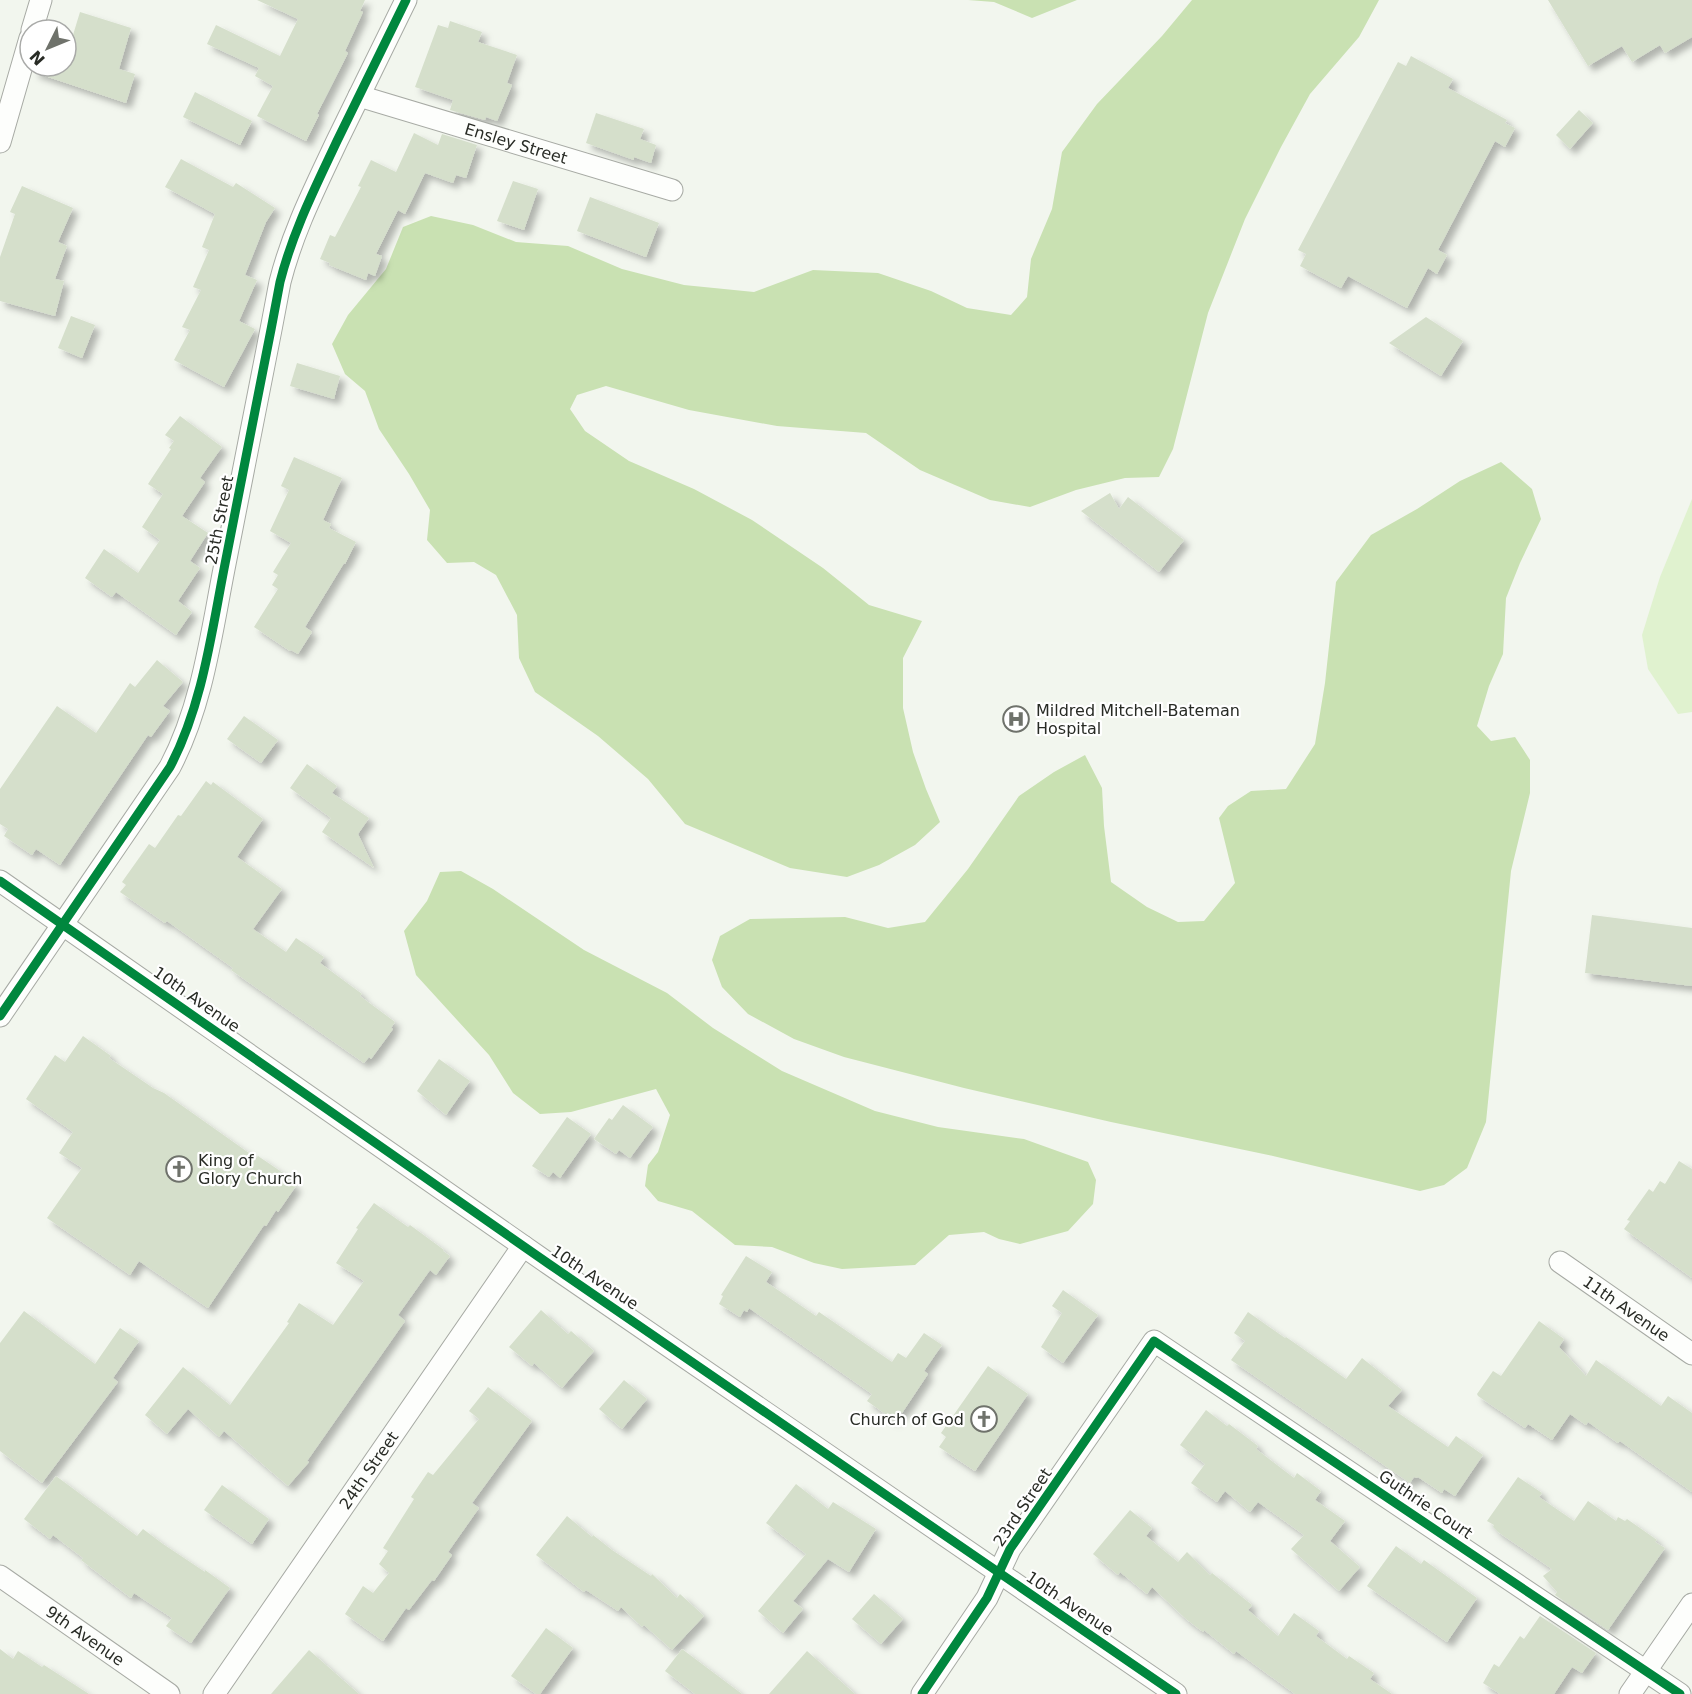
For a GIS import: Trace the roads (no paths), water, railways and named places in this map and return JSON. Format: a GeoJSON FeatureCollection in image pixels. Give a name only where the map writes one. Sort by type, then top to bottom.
{"type":"FeatureCollection","features":[{"type":"Feature","properties":{"kind":"street"},"geometry":{"type":"LineString","coordinates":[[36,18],[41,0]]}},
{"type":"Feature","properties":{"kind":"street","name":"25th Street"},"geometry":{"type":"LineString","coordinates":[[0,1016],[170,767],[186,733],[194,712],[209,643],[287,255],[297,228],[406,0]]}},
{"type":"Feature","properties":{"kind":"street"},"geometry":{"type":"LineString","coordinates":[[0,142],[18,78]]}},
{"type":"Feature","properties":{"kind":"street","name":"Ensley Street"},"geometry":{"type":"LineString","coordinates":[[359,96],[672,190]]}},
{"type":"Feature","properties":{"kind":"street","name":"10th Avenue"},"geometry":{"type":"LineString","coordinates":[[0,881],[523,1246],[1176,1694]]}},
{"type":"Feature","properties":{"kind":"street","name":"24th Street"},"geometry":{"type":"LineString","coordinates":[[214,1694],[523,1246]]}},
{"type":"Feature","properties":{"kind":"street","name":"11th Avenue"},"geometry":{"type":"LineString","coordinates":[[1560,1262],[1692,1354]]}},
{"type":"Feature","properties":{"kind":"street","name":"23rd Street"},"geometry":{"type":"LineString","coordinates":[[922,1694],[987,1598],[1010,1549],[1154,1341]]}},
{"type":"Feature","properties":{"kind":"street","name":"Guthrie Court"},"geometry":{"type":"LineString","coordinates":[[1154,1341],[1680,1694]]}},
{"type":"Feature","properties":{"kind":"street","name":"9th Avenue"},"geometry":{"type":"LineString","coordinates":[[0,1576],[169,1694]]}},
{"type":"Feature","properties":{"kind":"street"},"geometry":{"type":"LineString","coordinates":[[1630,1694],[1692,1604]]}},
{"type":"Feature","properties":{"kind":"place","name":"Mildred Mitchell-Bateman Hospital"},"geometry":{"type":"Point","coordinates":[1016,719]}},
{"type":"Feature","properties":{"kind":"place","name":"King of Glory Church"},"geometry":{"type":"Point","coordinates":[179,1169]}},
{"type":"Feature","properties":{"kind":"place","name":"Church of God"},"geometry":{"type":"Point","coordinates":[984,1419]}}]}
